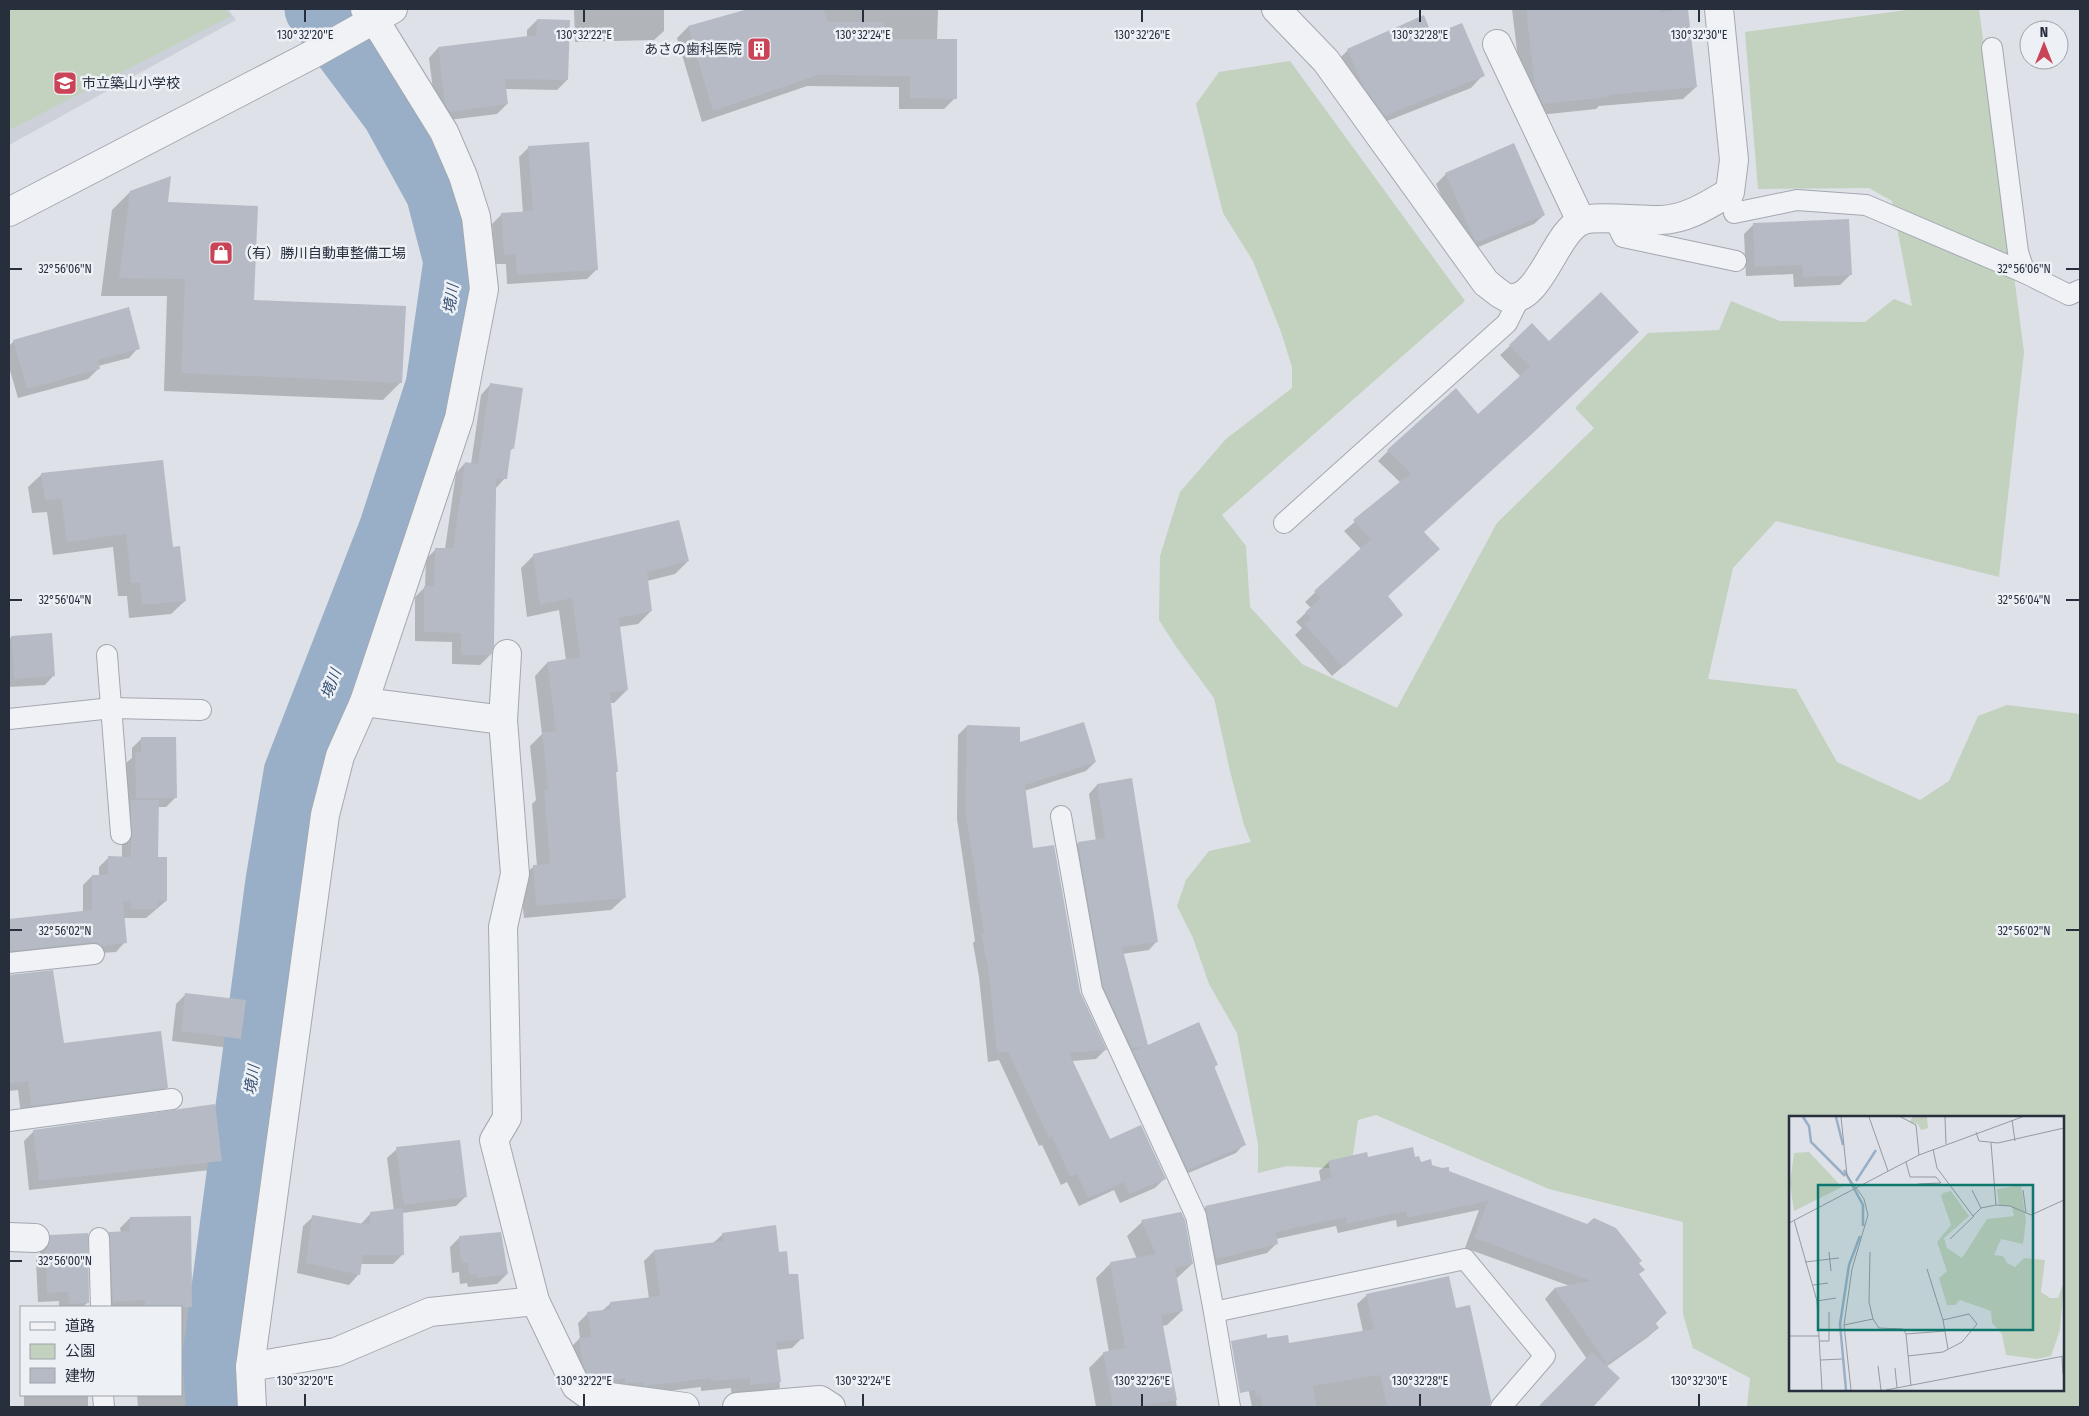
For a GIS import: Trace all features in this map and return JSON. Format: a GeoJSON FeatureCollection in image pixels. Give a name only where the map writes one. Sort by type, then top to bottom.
{"type":"FeatureCollection","features":[{"type":"Feature","properties":{"kind":"street"},"geometry":{"type":"LineString","coordinates":[[1276,9],[1326,62],[1486,283],[1507,298],[1520,297],[1536,282],[1565,235],[1582,221],[1614,219],[1662,220],[1694,213],[1730,192],[1734,160],[1719,9]]}},
{"type":"Feature","properties":{"kind":"street"},"geometry":{"type":"LineString","coordinates":[[9,212],[313,54],[372,16],[444,132],[464,176],[476,217],[484,289],[459,418],[364,702],[340,756],[325,815],[250,1367],[252,1407]]}},
{"type":"Feature","properties":{"kind":"street"},"geometry":{"type":"LineString","coordinates":[[1497,44],[1582,221]]}},
{"type":"Feature","properties":{"kind":"street"},"geometry":{"type":"LineString","coordinates":[[507,654],[503,720],[515,874],[503,927],[507,1118],[494,1140],[535,1301],[576,1386],[587,1394],[685,1407]]}},
{"type":"Feature","properties":{"kind":"street"},"geometry":{"type":"LineString","coordinates":[[364,702],[503,720]]}},
{"type":"Feature","properties":{"kind":"street"},"geometry":{"type":"LineString","coordinates":[[9,1238],[36,1238]]}},
{"type":"Feature","properties":{"kind":"street"},"geometry":{"type":"LineString","coordinates":[[250,1367],[336,1352],[430,1312],[535,1301]]}},
{"type":"Feature","properties":{"kind":"street"},"geometry":{"type":"LineString","coordinates":[[736,1407],[820,1400],[831,1407]]}},
{"type":"Feature","properties":{"kind":"lane"},"geometry":{"type":"LineString","coordinates":[[1992,48],[2018,252],[2025,273]]}},
{"type":"Feature","properties":{"kind":"lane"},"geometry":{"type":"LineString","coordinates":[[1730,192],[1734,213],[1797,200],[1866,206],[2025,273],[2069,295],[2080,290]]}},
{"type":"Feature","properties":{"kind":"lane"},"geometry":{"type":"LineString","coordinates":[[1614,219],[1623,237],[1736,261]]}},
{"type":"Feature","properties":{"kind":"lane"},"geometry":{"type":"LineString","coordinates":[[1284,523],[1507,323],[1520,297]]}},
{"type":"Feature","properties":{"kind":"lane"},"geometry":{"type":"LineString","coordinates":[[107,655],[121,834]]}},
{"type":"Feature","properties":{"kind":"lane"},"geometry":{"type":"LineString","coordinates":[[9,719],[112,708],[200,710]]}},
{"type":"Feature","properties":{"kind":"lane"},"geometry":{"type":"LineString","coordinates":[[1061,816],[1092,990],[1196,1216],[1230,1407]]}},
{"type":"Feature","properties":{"kind":"lane"},"geometry":{"type":"LineString","coordinates":[[9,963],[94,954]]}},
{"type":"Feature","properties":{"kind":"lane"},"geometry":{"type":"LineString","coordinates":[[9,1121],[172,1099]]}},
{"type":"Feature","properties":{"kind":"lane"},"geometry":{"type":"LineString","coordinates":[[99,1238],[101,1306]]}},
{"type":"Feature","properties":{"kind":"lane"},"geometry":{"type":"LineString","coordinates":[[1214,1312],[1465,1259],[1545,1356],[1501,1407]]}},
{"type":"Feature","properties":{"kind":"shaded area","name":"市立築山小学校"},"geometry":{"type":"Polygon","coordinates":[[[9,9],[228,9],[236,20],[9,145],[9,9]]]}},
{"type":"Feature","properties":{"kind":"green space","name":"市立築山小学校"},"geometry":{"type":"Polygon","coordinates":[[[9,9],[225,9],[231,16],[9,130],[9,9]]]}},
{"type":"Feature","properties":{"kind":"green space"},"geometry":{"type":"Polygon","coordinates":[[[1914,9],[1979,9],[2024,352],[1999,577],[1776,521],[1733,568],[1708,679],[1796,689],[1837,762],[1920,800],[1949,781],[1978,716],[2007,705],[2080,714],[2080,1407],[1747,1407],[1750,1378],[1693,1348],[1683,1314],[1683,1222],[1549,1189],[1376,1115],[1358,1120],[1353,1155],[1330,1168],[1287,1166],[1258,1173],[1258,1144],[1237,1033],[1209,984],[1193,938],[1177,906],[1186,880],[1209,851],[1251,842],[1244,825],[1230,771],[1214,698],[1159,620],[1160,556],[1180,492],[1226,439],[1292,388],[1292,367],[1281,332],[1253,261],[1223,213],[1196,104],[1219,72],[1290,61],[1465,301],[1222,515],[1246,546],[1250,607],[1302,664],[1397,708],[1497,523],[1594,428],[1575,408],[1648,333],[1719,330],[1731,301],[1780,321],[1865,322],[1894,299],[1912,306],[1892,201],[1869,188],[1758,189],[1745,32],[1914,9]]]}},
{"type":"Feature","properties":{"kind":"building"},"geometry":{"type":"Polygon","coordinates":[[[748,9],[823,9],[828,22],[884,22],[884,39],[957,39],[957,99],[910,98],[910,76],[818,75],[713,111],[688,26],[748,9]]]}},
{"type":"Feature","properties":{"kind":"building"},"geometry":{"type":"Polygon","coordinates":[[[1526,9],[1659,9],[1659,12],[1688,9],[1697,87],[1609,95],[1610,97],[1543,104],[1535,87],[1526,9]]]}},
{"type":"Feature","properties":{"kind":"building"},"geometry":{"type":"Polygon","coordinates":[[[1424,15],[1432,35],[1462,23],[1485,76],[1385,116],[1363,86],[1347,49],[1424,15]]]}},
{"type":"Feature","properties":{"kind":"building"},"geometry":{"type":"Polygon","coordinates":[[[537,19],[570,20],[568,80],[505,79],[508,104],[450,112],[445,104],[438,47],[536,35],[537,19]]]}},
{"type":"Feature","properties":{"kind":"building"},"geometry":{"type":"Polygon","coordinates":[[[589,142],[598,270],[517,275],[515,254],[504,255],[501,213],[533,211],[528,146],[589,142]]]}},
{"type":"Feature","properties":{"kind":"building"},"geometry":{"type":"Polygon","coordinates":[[[1514,143],[1545,215],[1476,243],[1445,173],[1514,143]]]}},
{"type":"Feature","properties":{"kind":"building","name":"（有）勝川自動車整備工場"},"geometry":{"type":"Polygon","coordinates":[[[171,176],[168,202],[258,206],[254,300],[406,306],[402,383],[181,373],[185,279],[119,278],[130,191],[171,176]]]}},
{"type":"Feature","properties":{"kind":"building"},"geometry":{"type":"Polygon","coordinates":[[[1849,219],[1852,275],[1803,277],[1802,265],[1755,267],[1753,223],[1849,219]]]}},
{"type":"Feature","properties":{"kind":"building"},"geometry":{"type":"Polygon","coordinates":[[[1601,292],[1639,332],[1533,433],[1424,532],[1440,549],[1388,596],[1403,615],[1343,667],[1304,624],[1311,618],[1305,612],[1321,598],[1314,591],[1371,539],[1353,520],[1411,473],[1387,450],[1456,388],[1478,414],[1530,367],[1509,345],[1532,323],[1549,341],[1601,292]]]}},
{"type":"Feature","properties":{"kind":"building"},"geometry":{"type":"Polygon","coordinates":[[[129,307],[140,349],[98,360],[100,369],[27,389],[13,340],[129,307]]]}},
{"type":"Feature","properties":{"kind":"building"},"geometry":{"type":"Polygon","coordinates":[[[490,383],[523,388],[514,449],[511,448],[507,479],[496,479],[494,646],[491,655],[461,655],[461,633],[424,632],[424,586],[434,586],[435,548],[453,548],[465,462],[478,464],[490,383]]]}},
{"type":"Feature","properties":{"kind":"building"},"geometry":{"type":"Polygon","coordinates":[[[163,460],[173,547],[180,546],[186,601],[142,605],[140,583],[131,583],[126,534],[67,542],[61,499],[45,500],[41,473],[163,460]]]}},
{"type":"Feature","properties":{"kind":"building"},"geometry":{"type":"Polygon","coordinates":[[[679,520],[689,561],[647,572],[652,611],[619,618],[628,690],[610,693],[618,772],[616,772],[626,898],[536,906],[533,865],[550,864],[544,790],[548,789],[542,732],[556,731],[547,662],[580,657],[572,598],[540,605],[533,554],[679,520]]]}},
{"type":"Feature","properties":{"kind":"building"},"geometry":{"type":"Polygon","coordinates":[[[52,633],[55,676],[14,679],[11,636],[52,633]]]}},
{"type":"Feature","properties":{"kind":"building"},"geometry":{"type":"Polygon","coordinates":[[[1084,722],[1096,762],[1025,785],[1033,848],[1054,845],[1080,992],[1107,1050],[1069,1053],[1110,1139],[1141,1125],[1166,1179],[1129,1194],[1124,1182],[1088,1198],[1077,1174],[1070,1177],[1052,1136],[1049,1138],[1008,1052],[997,1053],[988,967],[981,933],[984,933],[965,809],[967,725],[1020,727],[1020,742],[1084,722]]]}},
{"type":"Feature","properties":{"kind":"building"},"geometry":{"type":"Polygon","coordinates":[[[141,737],[176,737],[177,798],[136,798],[135,752],[141,752],[141,737]]]}},
{"type":"Feature","properties":{"kind":"building"},"geometry":{"type":"Polygon","coordinates":[[[1132,778],[1158,942],[1122,947],[1148,1045],[1199,1022],[1218,1065],[1214,1066],[1246,1145],[1188,1170],[1133,1051],[1143,1047],[1132,1048],[1103,986],[1078,842],[1105,838],[1097,784],[1132,778]]]}},
{"type":"Feature","properties":{"kind":"building"},"geometry":{"type":"Polygon","coordinates":[[[131,800],[159,800],[158,857],[167,857],[167,901],[157,901],[157,909],[131,909],[131,901],[123,901],[127,943],[102,946],[93,942],[9,951],[9,919],[92,910],[92,875],[108,875],[108,856],[131,857],[131,800]]]}},
{"type":"Feature","properties":{"kind":"building"},"geometry":{"type":"Polygon","coordinates":[[[53,970],[64,1043],[161,1031],[168,1088],[31,1106],[28,1081],[9,1084],[9,975],[53,970]]]}},
{"type":"Feature","properties":{"kind":"building"},"geometry":{"type":"Polygon","coordinates":[[[185,993],[246,1000],[241,1039],[181,1031],[185,993]]]}},
{"type":"Feature","properties":{"kind":"building"},"geometry":{"type":"Polygon","coordinates":[[[215,1104],[222,1161],[39,1181],[33,1130],[215,1104]]]}},
{"type":"Feature","properties":{"kind":"building"},"geometry":{"type":"Polygon","coordinates":[[[460,1140],[467,1197],[404,1205],[396,1147],[460,1140]]]}},
{"type":"Feature","properties":{"kind":"building"},"geometry":{"type":"Polygon","coordinates":[[[1413,1147],[1415,1157],[1419,1156],[1421,1162],[1431,1159],[1432,1165],[1442,1168],[1449,1167],[1449,1171],[1587,1224],[1594,1218],[1616,1228],[1642,1261],[1639,1263],[1645,1270],[1639,1274],[1667,1313],[1655,1322],[1659,1328],[1607,1364],[1554,1288],[1591,1281],[1474,1238],[1488,1201],[1407,1218],[1406,1211],[1347,1224],[1346,1217],[1276,1232],[1278,1244],[1216,1259],[1205,1206],[1332,1178],[1328,1161],[1367,1152],[1368,1157],[1413,1147]]]}},
{"type":"Feature","properties":{"kind":"building"},"geometry":{"type":"Polygon","coordinates":[[[403,1208],[404,1255],[363,1255],[360,1275],[306,1263],[312,1215],[370,1225],[370,1212],[403,1208]]]}},
{"type":"Feature","properties":{"kind":"building"},"geometry":{"type":"Polygon","coordinates":[[[1181,1212],[1185,1220],[1193,1264],[1175,1268],[1183,1311],[1161,1315],[1177,1400],[1135,1407],[1113,1407],[1103,1352],[1125,1348],[1110,1262],[1156,1254],[1141,1220],[1181,1212]]]}},
{"type":"Feature","properties":{"kind":"building"},"geometry":{"type":"Polygon","coordinates":[[[191,1216],[192,1307],[145,1306],[145,1300],[113,1302],[109,1232],[130,1231],[130,1217],[191,1216]]]}},
{"type":"Feature","properties":{"kind":"building"},"geometry":{"type":"Polygon","coordinates":[[[776,1225],[779,1252],[787,1251],[789,1274],[798,1274],[804,1339],[776,1342],[781,1382],[750,1385],[750,1378],[711,1381],[711,1378],[644,1386],[643,1382],[625,1383],[625,1378],[607,1381],[606,1376],[591,1378],[588,1376],[582,1362],[579,1338],[591,1337],[587,1312],[611,1309],[610,1302],[660,1296],[654,1250],[724,1241],[722,1233],[776,1225]]]}},
{"type":"Feature","properties":{"kind":"building"},"geometry":{"type":"Polygon","coordinates":[[[501,1232],[508,1274],[477,1278],[477,1274],[469,1275],[468,1263],[461,1263],[459,1236],[501,1232]]]}},
{"type":"Feature","properties":{"kind":"building"},"geometry":{"type":"Polygon","coordinates":[[[88,1233],[89,1303],[69,1304],[68,1292],[47,1293],[46,1249],[50,1235],[88,1233]]]}},
{"type":"Feature","properties":{"kind":"building"},"geometry":{"type":"Polygon","coordinates":[[[1449,1276],[1456,1308],[1470,1305],[1491,1401],[1489,1407],[1387,1407],[1380,1375],[1313,1386],[1317,1407],[1263,1407],[1260,1395],[1256,1396],[1255,1390],[1240,1393],[1231,1341],[1267,1334],[1267,1338],[1288,1335],[1289,1343],[1374,1329],[1366,1294],[1449,1276]]]}},
{"type":"Feature","properties":{"kind":"building"},"geometry":{"type":"Polygon","coordinates":[[[1592,1352],[1620,1378],[1593,1407],[1538,1407],[1592,1352]]]}},
{"type":"Feature","properties":{"kind":"waterway","name":"境川"},"geometry":{"type":"LineString","coordinates":[[218,1407],[215,1356],[278,881],[296,773],[391,530],[438,386],[456,261],[438,192],[394,112],[317,9]]}},
{"type":"Feature","properties":{"kind":"place","name":"あさの歯科医院"},"geometry":{"type":"Point","coordinates":[759,49]}},
{"type":"Feature","properties":{"kind":"place","name":"市立築山小学校"},"geometry":{"type":"Point","coordinates":[65,83]}},
{"type":"Feature","properties":{"kind":"place","name":"（有）勝川自動車整備工場"},"geometry":{"type":"Point","coordinates":[221,253]}}]}
